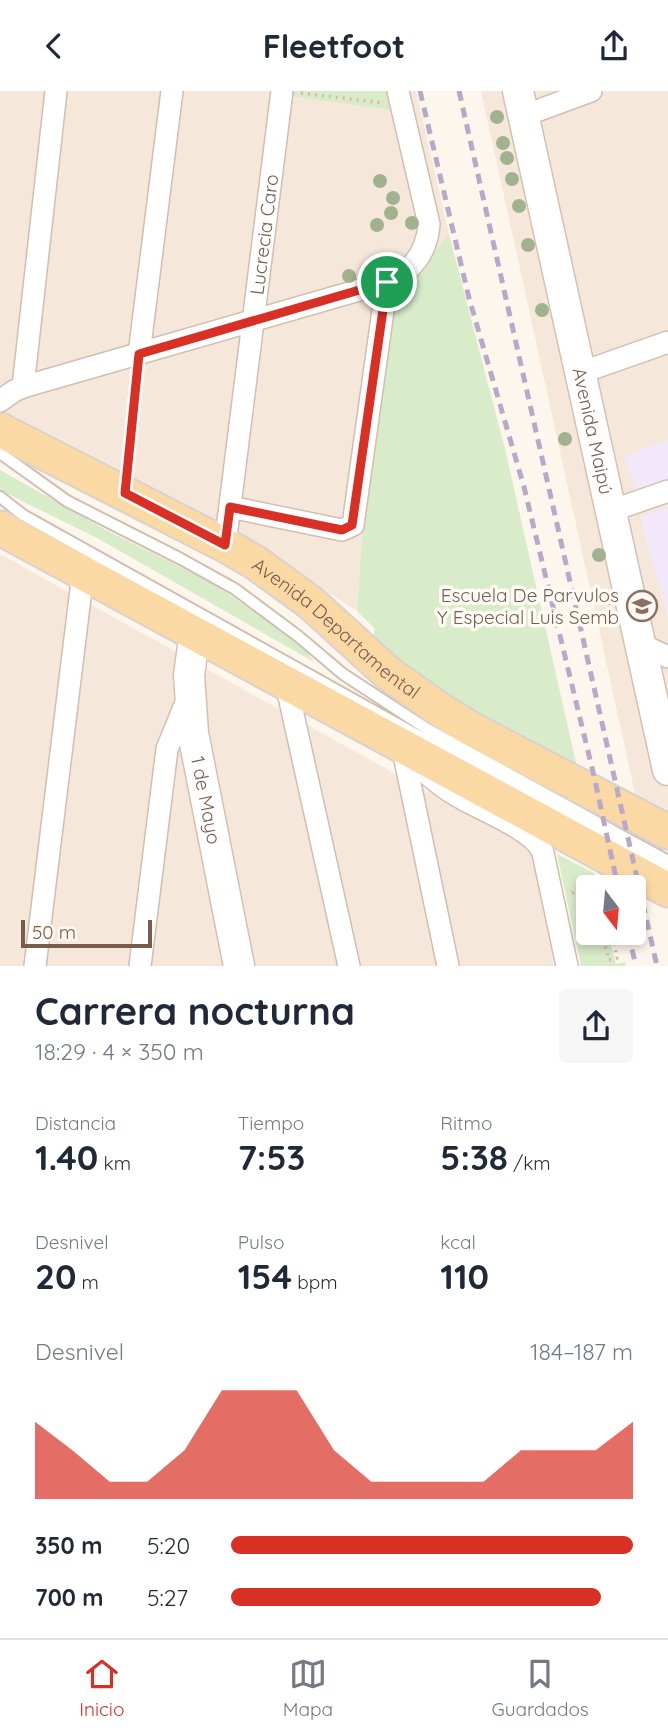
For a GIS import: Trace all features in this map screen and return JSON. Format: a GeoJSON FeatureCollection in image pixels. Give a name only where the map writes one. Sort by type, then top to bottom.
{"type":"FeatureCollection","features":[{"type":"Feature","properties":{"kind":"main road","name":"Avenida Maipú"},"geometry":{"type":"LineString","coordinates":[[520,104],[668,771]]}},
{"type":"Feature","properties":{"kind":"main road","name":"Avenida Departamental"},"geometry":{"type":"LineString","coordinates":[[0,430],[256,563],[311,603],[388,673],[439,709],[471,729],[668,832]]}},
{"type":"Feature","properties":{"kind":"main road"},"geometry":{"type":"LineString","coordinates":[[0,529],[668,890]]}},
{"type":"Feature","properties":{"kind":"main road","name":"1 de Mayo"},"geometry":{"type":"LineString","coordinates":[[195,632],[190,655],[190,695],[199,768],[239,966]]}},
{"type":"Feature","properties":{"kind":"street"},"geometry":{"type":"LineString","coordinates":[[23,387],[56,91]]}},
{"type":"Feature","properties":{"kind":"street"},"geometry":{"type":"LineString","coordinates":[[139,354],[172,91]]}},
{"type":"Feature","properties":{"kind":"street"},"geometry":{"type":"LineString","coordinates":[[520,104],[591,91]]}},
{"type":"Feature","properties":{"kind":"street","name":"Lucrecia Caro"},"geometry":{"type":"LineString","coordinates":[[225,545],[253,320],[291,92]]}},
{"type":"Feature","properties":{"kind":"street"},"geometry":{"type":"LineString","coordinates":[[0,401],[23,387],[387,282],[404,274],[422,252],[428,234],[427,213],[400,98]]}},
{"type":"Feature","properties":{"kind":"street"},"geometry":{"type":"LineString","coordinates":[[230,507],[342,530],[352,525],[387,282]]}},
{"type":"Feature","properties":{"kind":"street"},"geometry":{"type":"LineString","coordinates":[[580,373],[668,342]]}},
{"type":"Feature","properties":{"kind":"street"},"geometry":{"type":"LineString","coordinates":[[611,511],[668,491]]}},
{"type":"Feature","properties":{"kind":"street"},"geometry":{"type":"LineString","coordinates":[[35,966],[83,573]]}},
{"type":"Feature","properties":{"kind":"street"},"geometry":{"type":"LineString","coordinates":[[640,644],[668,657]]}},
{"type":"Feature","properties":{"kind":"street"},"geometry":{"type":"LineString","coordinates":[[286,683],[349,966]]}},
{"type":"Feature","properties":{"kind":"street"},"geometry":{"type":"LineString","coordinates":[[140,966],[167,749],[190,695]]}},
{"type":"Feature","properties":{"kind":"street"},"geometry":{"type":"LineString","coordinates":[[402,744],[448,966]]}},
{"type":"Feature","properties":{"kind":"street"},"geometry":{"type":"LineString","coordinates":[[402,744],[420,767],[443,787],[539,843],[567,966]]}},
{"type":"Feature","properties":{"kind":"lane"},"geometry":{"type":"LineString","coordinates":[[0,453],[67,501],[235,589],[277,619],[343,674],[427,729],[668,861]]}},
{"type":"Feature","properties":{"kind":"lane"},"geometry":{"type":"LineString","coordinates":[[0,497],[23,515],[428,741],[668,869]]}},
{"type":"Feature","properties":{"kind":"path"},"geometry":{"type":"LineString","coordinates":[[291,92],[400,98]]}},
{"type":"Feature","properties":{"kind":"path"},"geometry":{"type":"LineString","coordinates":[[125,493],[139,354]]}},
{"type":"Feature","properties":{"kind":"path"},"geometry":{"type":"LineString","coordinates":[[605,945],[609,960],[617,958],[614,945]]}},
{"type":"Feature","properties":{"kind":"shaded area"},"geometry":{"type":"Polygon","coordinates":[[[0,91],[416,91],[449,234],[394,299],[364,507],[357,611],[255,545],[0,412],[0,91]]]}},
{"type":"Feature","properties":{"kind":"shaded area"},"geometry":{"type":"Polygon","coordinates":[[[481,91],[668,91],[668,819],[638,807],[481,91]]]}},
{"type":"Feature","properties":{"kind":"shaded area"},"geometry":{"type":"Polygon","coordinates":[[[668,440],[668,482],[637,493],[624,456],[668,440]]]}},
{"type":"Feature","properties":{"kind":"shaded area"},"geometry":{"type":"Polygon","coordinates":[[[668,507],[668,619],[640,517],[668,507]]]}},
{"type":"Feature","properties":{"kind":"shaded area"},"geometry":{"type":"Polygon","coordinates":[[[0,554],[532,850],[554,966],[0,966],[0,554]]]}},
{"type":"Feature","properties":{"kind":"green space"},"geometry":{"type":"Polygon","coordinates":[[[290,91],[387,91],[392,110],[289,96],[290,91]]]}},
{"type":"Feature","properties":{"kind":"green space"},"geometry":{"type":"Polygon","coordinates":[[[449,234],[505,449],[579,776],[477,720],[374,646],[374,628],[357,611],[364,507],[394,298],[449,234]]]}},
{"type":"Feature","properties":{"kind":"green space"},"geometry":{"type":"Polygon","coordinates":[[[0,470],[106,530],[214,584],[303,646],[314,662],[99,539],[0,490],[0,470]]]}},
{"type":"Feature","properties":{"kind":"green space"},"geometry":{"type":"Polygon","coordinates":[[[557,854],[594,875],[576,875],[576,943],[557,854]]]}},
{"type":"Feature","properties":{"kind":"green space"},"geometry":{"type":"Polygon","coordinates":[[[576,945],[611,945],[616,964],[625,962],[626,966],[581,966],[576,945]]]}},
{"type":"Feature","properties":{"kind":"railway"},"geometry":{"type":"LineString","coordinates":[[420,91],[469,298],[524,487],[615,875]]}},
{"type":"Feature","properties":{"kind":"railway"},"geometry":{"type":"LineString","coordinates":[[459,91],[657,966]]}},
{"type":"Feature","properties":{"kind":"railway"},"geometry":{"type":"LineString","coordinates":[[631,945],[636,966]]}},
{"type":"Feature","properties":{"kind":"place","name":"Escuela De Parvulos Y Especial Luis Semb"},"geometry":{"type":"Point","coordinates":[642,606]}},
{"type":"Feature","properties":{"kind":"route"},"geometry":{"type":"LineString","coordinates":[[387,282],[352,525],[348,529],[230,507],[225,545],[125,493],[139,354],[387,282]]}}]}
